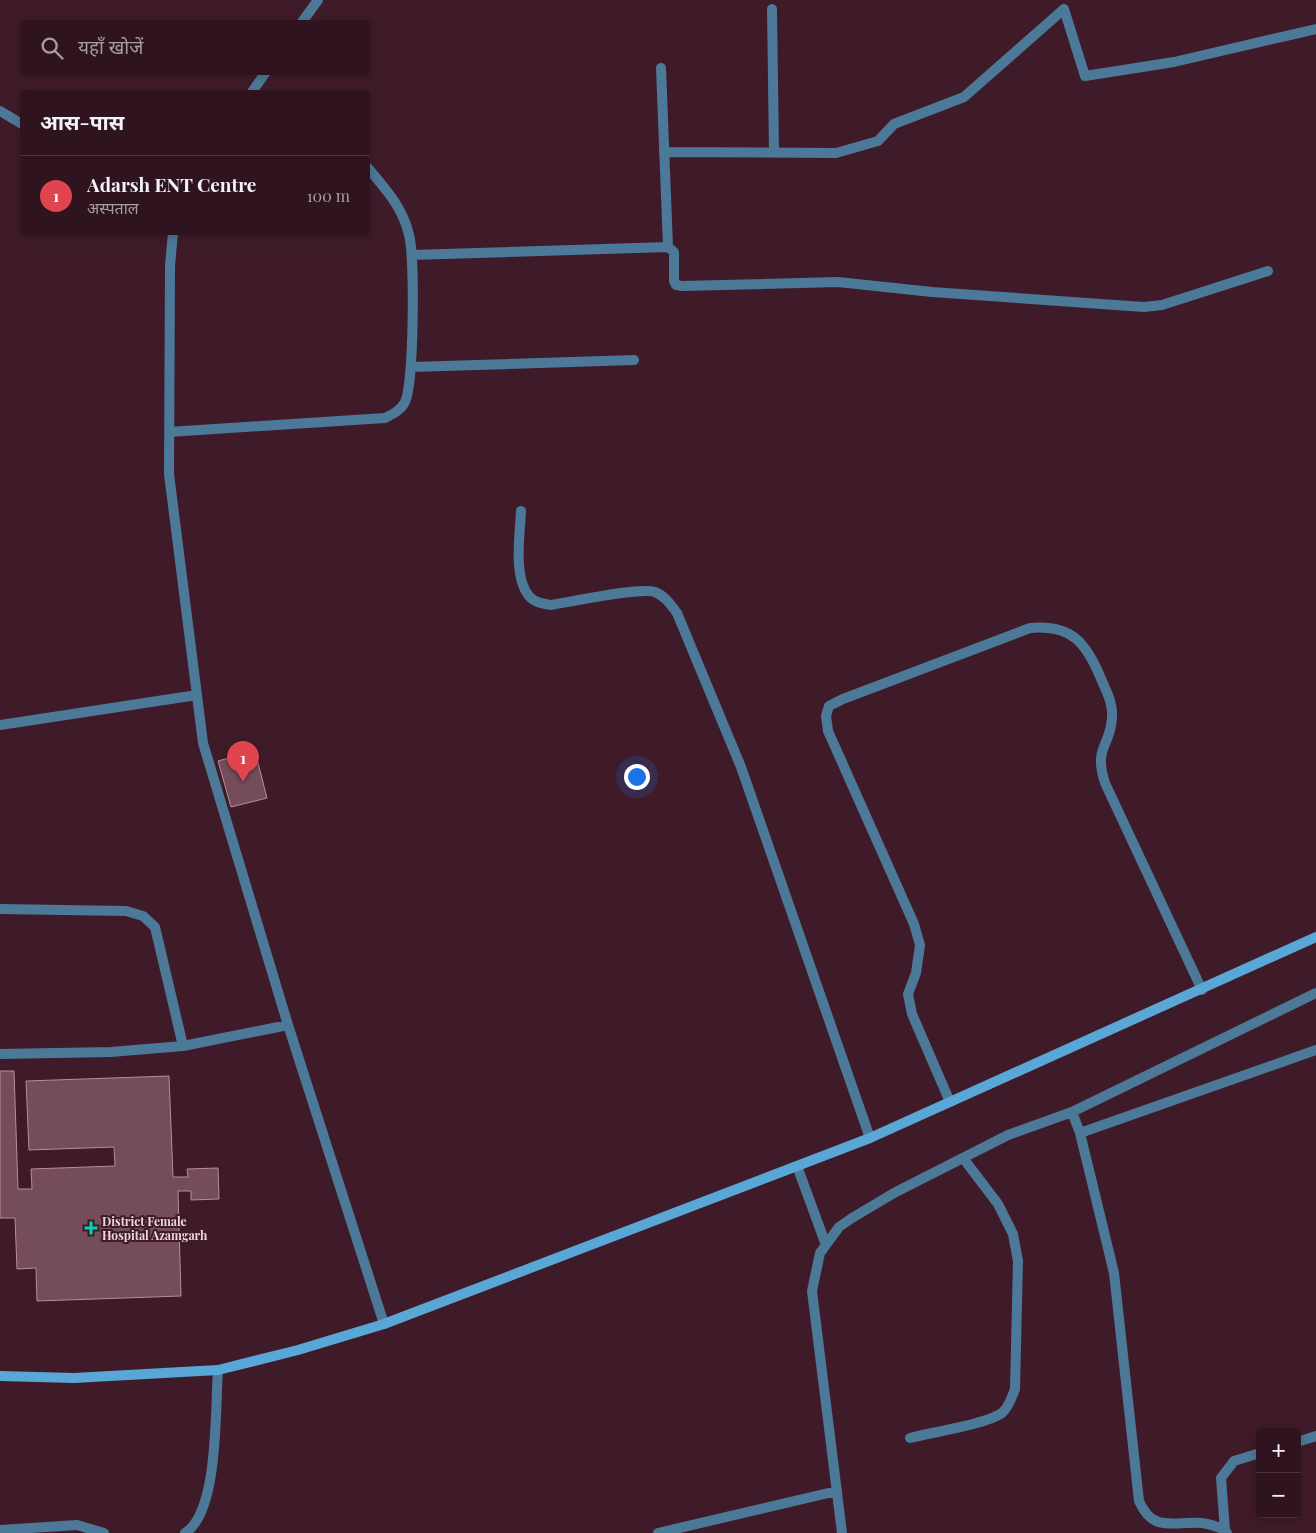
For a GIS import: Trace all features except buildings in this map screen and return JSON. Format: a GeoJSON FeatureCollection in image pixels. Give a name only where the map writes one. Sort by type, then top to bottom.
{"type":"FeatureCollection","features":[{"type":"Feature","properties":{"kind":"street"},"geometry":{"type":"LineString","coordinates":[[303,20],[318,0]]}},
{"type":"Feature","properties":{"kind":"street"},"geometry":{"type":"LineString","coordinates":[[772,9],[774,152]]}},
{"type":"Feature","properties":{"kind":"street"},"geometry":{"type":"LineString","coordinates":[[664,152],[836,152],[878,141],[894,124],[964,97],[1064,9],[1085,76],[1174,62],[1316,29]]}},
{"type":"Feature","properties":{"kind":"street"},"geometry":{"type":"LineString","coordinates":[[661,68],[668,247]]}},
{"type":"Feature","properties":{"kind":"street"},"geometry":{"type":"LineString","coordinates":[[253,90],[264,75]]}},
{"type":"Feature","properties":{"kind":"street"},"geometry":{"type":"LineString","coordinates":[[0,111],[20,123]]}},
{"type":"Feature","properties":{"kind":"street"},"geometry":{"type":"LineString","coordinates":[[169,432],[385,418],[396,413],[405,401],[411,367],[412,255],[410,235],[398,206],[370,171]]}},
{"type":"Feature","properties":{"kind":"street"},"geometry":{"type":"LineString","coordinates":[[173,235],[170,266],[169,474],[203,743],[288,1025],[384,1324]]}},
{"type":"Feature","properties":{"kind":"street"},"geometry":{"type":"LineString","coordinates":[[412,255],[668,247],[674,252],[674,281],[676,285],[682,286],[838,282],[932,292],[1144,307],[1162,305],[1268,271]]}},
{"type":"Feature","properties":{"kind":"street"},"geometry":{"type":"LineString","coordinates":[[411,367],[634,360]]}},
{"type":"Feature","properties":{"kind":"street"},"geometry":{"type":"LineString","coordinates":[[521,511],[519,566],[530,596],[539,603],[551,605],[653,592],[665,599],[677,613],[741,767],[870,1138]]}},
{"type":"Feature","properties":{"kind":"street"},"geometry":{"type":"LineString","coordinates":[[950,1102],[912,1014],[908,994],[916,972],[920,945],[914,924],[828,731],[826,716],[829,706],[843,698],[1030,628],[1049,626],[1063,629],[1080,640],[1094,661],[1112,704],[1112,719],[1100,757],[1106,783],[1202,990]]}},
{"type":"Feature","properties":{"kind":"street"},"geometry":{"type":"LineString","coordinates":[[0,724],[197,695]]}},
{"type":"Feature","properties":{"kind":"street"},"geometry":{"type":"LineString","coordinates":[[0,909],[126,911],[143,916],[155,927],[183,1046]]}},
{"type":"Feature","properties":{"kind":"street"},"geometry":{"type":"LineString","coordinates":[[0,1376],[74,1378],[218,1370],[298,1350],[384,1324],[870,1138],[1016,1071],[1202,990],[1316,936]]}},
{"type":"Feature","properties":{"kind":"street"},"geometry":{"type":"LineString","coordinates":[[842,1533],[812,1291],[820,1253],[839,1227],[852,1218],[1008,1135],[1072,1112],[1316,993]]}},
{"type":"Feature","properties":{"kind":"street"},"geometry":{"type":"LineString","coordinates":[[0,1054],[111,1052],[183,1046],[288,1025]]}},
{"type":"Feature","properties":{"kind":"street"},"geometry":{"type":"LineString","coordinates":[[1080,1133],[1316,1050]]}},
{"type":"Feature","properties":{"kind":"street"},"geometry":{"type":"LineString","coordinates":[[1072,1112],[1080,1133],[1114,1273],[1142,1509],[1145,1516],[1153,1523],[1166,1526],[1202,1523],[1226,1532],[1221,1478],[1234,1461],[1256,1454]]}},
{"type":"Feature","properties":{"kind":"street"},"geometry":{"type":"LineString","coordinates":[[910,1438],[981,1421],[1002,1413],[1008,1405],[1015,1388],[1018,1261],[1013,1234],[998,1204],[963,1158]]}},
{"type":"Feature","properties":{"kind":"street"},"geometry":{"type":"LineString","coordinates":[[797,1166],[826,1245]]}},
{"type":"Feature","properties":{"kind":"street"},"geometry":{"type":"LineString","coordinates":[[185,1533],[192,1528],[206,1503],[210,1484],[218,1370]]}},
{"type":"Feature","properties":{"kind":"street"},"geometry":{"type":"LineString","coordinates":[[1301,1441],[1316,1436]]}},
{"type":"Feature","properties":{"kind":"street"},"geometry":{"type":"LineString","coordinates":[[658,1533],[837,1491]]}},
{"type":"Feature","properties":{"kind":"street"},"geometry":{"type":"LineString","coordinates":[[0,1530],[77,1525],[104,1533]]}},
{"type":"Feature","properties":{"kind":"place","name":"Adarsh ENT Centre"},"geometry":{"type":"Point","coordinates":[243,782]}},
{"type":"Feature","properties":{"kind":"place","name":"District Female Hospital Azamgarh"},"geometry":{"type":"Point","coordinates":[91,1228]}}]}
